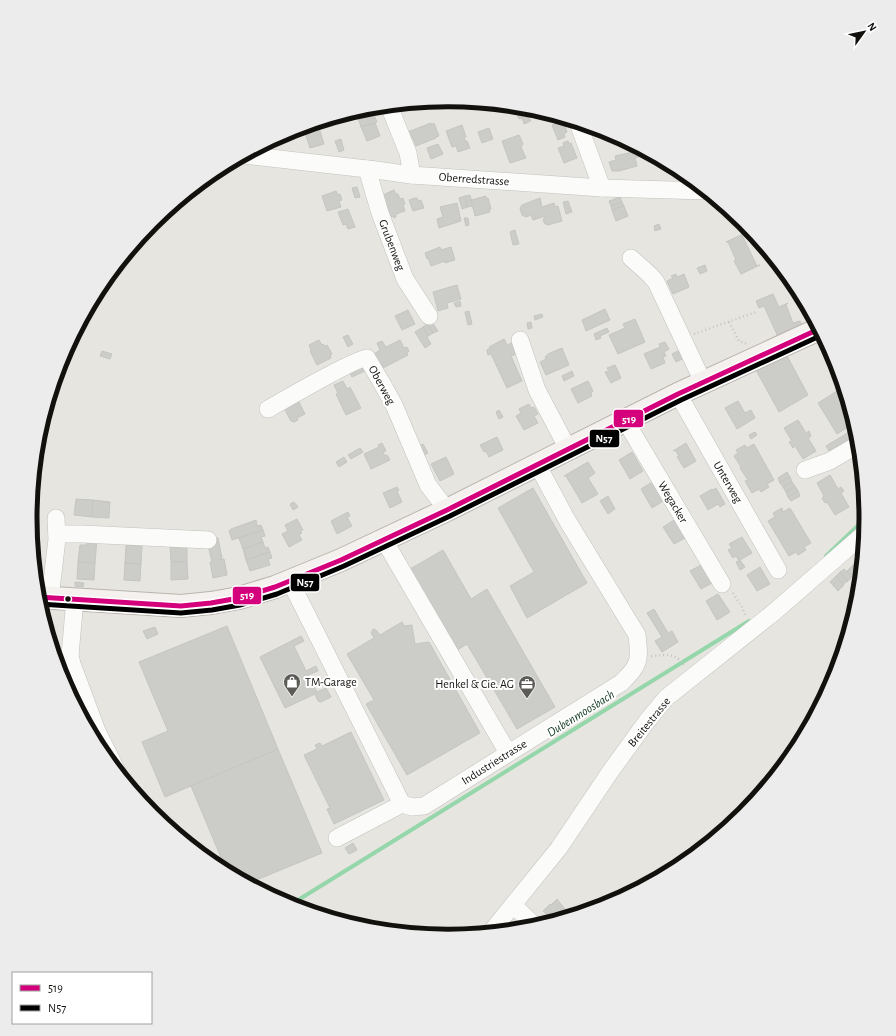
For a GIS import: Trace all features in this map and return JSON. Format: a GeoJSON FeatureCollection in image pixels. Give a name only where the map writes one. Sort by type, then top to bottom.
{"type":"FeatureCollection","features":[{"type":"Feature","properties":{"kind":"main road"},"geometry":{"type":"LineString","coordinates":[[45,597],[181,606],[239,598],[290,581],[341,560],[447,510],[678,394],[814,331]]}},
{"type":"Feature","properties":{"kind":"street"},"geometry":{"type":"LineString","coordinates":[[391,111],[408,153],[412,175]]}},
{"type":"Feature","properties":{"kind":"street"},"geometry":{"type":"LineString","coordinates":[[580,129],[602,188]]}},
{"type":"Feature","properties":{"kind":"street","name":"Oberredstrasse"},"geometry":{"type":"LineString","coordinates":[[253,156],[412,175],[602,188],[695,190]]}},
{"type":"Feature","properties":{"kind":"street","name":"Grubenweg"},"geometry":{"type":"LineString","coordinates":[[367,169],[380,213],[405,279],[429,316]]}},
{"type":"Feature","properties":{"kind":"street"},"geometry":{"type":"LineString","coordinates":[[631,258],[656,282],[703,382]]}},
{"type":"Feature","properties":{"kind":"street"},"geometry":{"type":"LineString","coordinates":[[520,340],[537,390],[568,449]]}},
{"type":"Feature","properties":{"kind":"street","name":"Oberweg"},"geometry":{"type":"LineString","coordinates":[[268,408],[348,365],[363,358],[367,358],[394,405],[428,485],[447,510]]}},
{"type":"Feature","properties":{"kind":"street","name":"Unterweg"},"geometry":{"type":"LineString","coordinates":[[678,394],[778,570]]}},
{"type":"Feature","properties":{"kind":"street","name":"Wegacker"},"geometry":{"type":"LineString","coordinates":[[625,420],[722,584]]}},
{"type":"Feature","properties":{"kind":"street"},"geometry":{"type":"LineString","coordinates":[[805,470],[830,461],[853,448]]}},
{"type":"Feature","properties":{"kind":"street"},"geometry":{"type":"LineString","coordinates":[[537,464],[568,520],[637,635],[639,656]]}},
{"type":"Feature","properties":{"kind":"street"},"geometry":{"type":"LineString","coordinates":[[44,595],[57,535],[56,518]]}},
{"type":"Feature","properties":{"kind":"street"},"geometry":{"type":"LineString","coordinates":[[57,535],[82,534],[208,540]]}},
{"type":"Feature","properties":{"kind":"street","name":"Breitestrasse"},"geometry":{"type":"LineString","coordinates":[[496,926],[558,848],[647,720],[666,698],[773,613],[858,538]]}},
{"type":"Feature","properties":{"kind":"street"},"geometry":{"type":"LineString","coordinates":[[384,540],[508,753]]}},
{"type":"Feature","properties":{"kind":"street"},"geometry":{"type":"LineString","coordinates":[[290,581],[402,804],[337,838]]}},
{"type":"Feature","properties":{"kind":"street"},"geometry":{"type":"LineString","coordinates":[[75,599],[70,655],[98,732]]}},
{"type":"Feature","properties":{"kind":"street"},"geometry":{"type":"LineString","coordinates":[[64,665],[70,655]]}},
{"type":"Feature","properties":{"kind":"street","name":"Industriestrasse"},"geometry":{"type":"LineString","coordinates":[[402,804],[412,807],[424,806],[621,683],[634,670],[639,656]]}},
{"type":"Feature","properties":{"kind":"street"},"geometry":{"type":"LineString","coordinates":[[513,905],[529,921]]}},
{"type":"Feature","properties":{"kind":"path"},"geometry":{"type":"LineString","coordinates":[[683,338],[756,312]]}},
{"type":"Feature","properties":{"kind":"path"},"geometry":{"type":"LineString","coordinates":[[729,322],[739,341],[751,346]]}},
{"type":"Feature","properties":{"kind":"path"},"geometry":{"type":"LineString","coordinates":[[722,584],[729,586],[747,618]]}},
{"type":"Feature","properties":{"kind":"path"},"geometry":{"type":"LineString","coordinates":[[639,656],[673,655],[679,659],[685,668]]}},
{"type":"Feature","properties":{"kind":"building"},"geometry":{"type":"Polygon","coordinates":[[[516,113],[528,115],[531,121],[524,124],[522,118],[519,119],[516,113]]]}},
{"type":"Feature","properties":{"kind":"building"},"geometry":{"type":"Polygon","coordinates":[[[374,114],[377,122],[361,127],[358,117],[374,114]]]}},
{"type":"Feature","properties":{"kind":"building"},"geometry":{"type":"Polygon","coordinates":[[[559,122],[564,124],[567,132],[564,134],[565,137],[558,140],[552,125],[559,122]]]}},
{"type":"Feature","properties":{"kind":"building"},"geometry":{"type":"Polygon","coordinates":[[[375,123],[380,136],[367,141],[361,127],[375,123]]]}},
{"type":"Feature","properties":{"kind":"building"},"geometry":{"type":"Polygon","coordinates":[[[431,123],[431,125],[434,123],[439,136],[416,146],[413,138],[408,140],[405,133],[431,123]]]}},
{"type":"Feature","properties":{"kind":"building"},"geometry":{"type":"Polygon","coordinates":[[[462,125],[466,137],[464,138],[465,141],[467,141],[470,148],[458,152],[456,146],[452,147],[446,131],[462,125]]]}},
{"type":"Feature","properties":{"kind":"building"},"geometry":{"type":"Polygon","coordinates":[[[319,128],[324,144],[310,148],[305,133],[319,128]]]}},
{"type":"Feature","properties":{"kind":"building"},"geometry":{"type":"Polygon","coordinates":[[[489,128],[493,139],[482,143],[478,132],[489,128]]]}},
{"type":"Feature","properties":{"kind":"building"},"geometry":{"type":"Polygon","coordinates":[[[299,135],[299,137],[290,140],[290,139],[299,135]]]}},
{"type":"Feature","properties":{"kind":"building"},"geometry":{"type":"Polygon","coordinates":[[[519,135],[523,144],[521,147],[526,158],[510,163],[502,141],[519,135]]]}},
{"type":"Feature","properties":{"kind":"building"},"geometry":{"type":"Polygon","coordinates":[[[341,139],[344,150],[339,152],[335,141],[341,139]]]}},
{"type":"Feature","properties":{"kind":"building"},"geometry":{"type":"Polygon","coordinates":[[[568,141],[569,144],[571,143],[577,158],[564,163],[558,148],[564,146],[563,143],[568,141]]]}},
{"type":"Feature","properties":{"kind":"building"},"geometry":{"type":"Polygon","coordinates":[[[438,144],[443,154],[431,159],[427,148],[438,144]]]}},
{"type":"Feature","properties":{"kind":"building"},"geometry":{"type":"Polygon","coordinates":[[[633,150],[641,155],[641,156],[635,158],[637,166],[619,171],[612,171],[609,162],[616,160],[615,156],[633,152],[633,150]]]}},
{"type":"Feature","properties":{"kind":"building"},"geometry":{"type":"Polygon","coordinates":[[[357,187],[360,197],[355,198],[352,188],[357,187]]]}},
{"type":"Feature","properties":{"kind":"building"},"geometry":{"type":"Polygon","coordinates":[[[394,190],[400,199],[403,198],[405,211],[396,214],[396,217],[394,218],[392,216],[390,217],[383,200],[385,199],[383,195],[394,190]]]}},
{"type":"Feature","properties":{"kind":"building"},"geometry":{"type":"Polygon","coordinates":[[[336,191],[338,195],[340,194],[342,200],[339,201],[341,207],[327,211],[322,196],[336,191]]]}},
{"type":"Feature","properties":{"kind":"building"},"geometry":{"type":"Polygon","coordinates":[[[470,195],[473,206],[467,207],[465,196],[470,195]]]}},
{"type":"Feature","properties":{"kind":"building"},"geometry":{"type":"Polygon","coordinates":[[[465,196],[467,207],[462,209],[459,198],[465,196]]]}},
{"type":"Feature","properties":{"kind":"building"},"geometry":{"type":"Polygon","coordinates":[[[486,196],[491,209],[489,209],[490,212],[475,216],[471,200],[486,196]]]}},
{"type":"Feature","properties":{"kind":"building"},"geometry":{"type":"Polygon","coordinates":[[[620,197],[622,202],[611,206],[609,201],[620,197]]]}},
{"type":"Feature","properties":{"kind":"building"},"geometry":{"type":"Polygon","coordinates":[[[417,198],[418,201],[421,200],[424,208],[413,211],[409,200],[417,198]]]}},
{"type":"Feature","properties":{"kind":"building"},"geometry":{"type":"Polygon","coordinates":[[[540,198],[542,207],[554,203],[555,207],[558,206],[562,221],[548,225],[545,224],[543,220],[545,216],[533,220],[531,215],[526,217],[522,215],[520,208],[522,205],[540,198]]]}},
{"type":"Feature","properties":{"kind":"building"},"geometry":{"type":"Polygon","coordinates":[[[568,201],[572,212],[566,214],[563,202],[568,201]]]}},
{"type":"Feature","properties":{"kind":"building"},"geometry":{"type":"Polygon","coordinates":[[[622,202],[624,206],[612,210],[611,206],[622,202]]]}},
{"type":"Feature","properties":{"kind":"building"},"geometry":{"type":"Polygon","coordinates":[[[457,203],[461,221],[439,228],[437,219],[443,217],[440,207],[457,203]]]}},
{"type":"Feature","properties":{"kind":"building"},"geometry":{"type":"Polygon","coordinates":[[[624,206],[628,216],[616,221],[612,210],[624,206]]]}},
{"type":"Feature","properties":{"kind":"building"},"geometry":{"type":"Polygon","coordinates":[[[348,209],[355,227],[348,229],[346,224],[343,225],[338,212],[348,209]]]}},
{"type":"Feature","properties":{"kind":"building"},"geometry":{"type":"Polygon","coordinates":[[[464,218],[468,218],[469,225],[466,226],[464,218]]]}},
{"type":"Feature","properties":{"kind":"building"},"geometry":{"type":"Polygon","coordinates":[[[659,224],[661,229],[655,231],[654,226],[659,224]]]}},
{"type":"Feature","properties":{"kind":"building"},"geometry":{"type":"Polygon","coordinates":[[[515,230],[519,244],[513,245],[510,232],[515,230]]]}},
{"type":"Feature","properties":{"kind":"building"},"geometry":{"type":"Polygon","coordinates":[[[745,233],[742,235],[757,266],[760,265],[741,274],[734,261],[736,260],[728,242],[726,242],[745,233]]]}},
{"type":"Feature","properties":{"kind":"building"},"geometry":{"type":"Polygon","coordinates":[[[440,247],[441,250],[451,247],[455,260],[445,263],[445,261],[431,266],[425,253],[440,247]]]}},
{"type":"Feature","properties":{"kind":"building"},"geometry":{"type":"Polygon","coordinates":[[[705,265],[707,271],[700,274],[697,268],[705,265]]]}},
{"type":"Feature","properties":{"kind":"building"},"geometry":{"type":"Polygon","coordinates":[[[676,274],[677,277],[684,274],[689,287],[673,294],[667,281],[673,278],[671,276],[676,274]]]}},
{"type":"Feature","properties":{"kind":"building"},"geometry":{"type":"Polygon","coordinates":[[[457,285],[461,299],[447,303],[448,308],[438,311],[433,292],[457,285]]]}},
{"type":"Feature","properties":{"kind":"building"},"geometry":{"type":"Polygon","coordinates":[[[773,294],[779,307],[788,303],[786,305],[793,323],[800,321],[803,328],[779,339],[764,306],[759,308],[756,301],[773,294]]]}},
{"type":"Feature","properties":{"kind":"building"},"geometry":{"type":"Polygon","coordinates":[[[460,301],[461,306],[456,307],[454,303],[460,301]]]}},
{"type":"Feature","properties":{"kind":"building"},"geometry":{"type":"Polygon","coordinates":[[[605,309],[610,320],[586,331],[582,320],[605,309]]]}},
{"type":"Feature","properties":{"kind":"building"},"geometry":{"type":"Polygon","coordinates":[[[408,310],[415,324],[402,330],[395,316],[408,310]]]}},
{"type":"Feature","properties":{"kind":"building"},"geometry":{"type":"Polygon","coordinates":[[[469,311],[472,324],[468,325],[465,312],[469,311]]]}},
{"type":"Feature","properties":{"kind":"building"},"geometry":{"type":"Polygon","coordinates":[[[542,314],[543,317],[535,320],[534,316],[542,314]]]}},
{"type":"Feature","properties":{"kind":"building"},"geometry":{"type":"Polygon","coordinates":[[[635,319],[645,342],[618,354],[609,335],[625,328],[623,324],[635,319]]]}},
{"type":"Feature","properties":{"kind":"building"},"geometry":{"type":"Polygon","coordinates":[[[432,322],[438,331],[433,333],[428,324],[432,322]]]}},
{"type":"Feature","properties":{"kind":"building"},"geometry":{"type":"Polygon","coordinates":[[[531,322],[532,328],[528,329],[527,323],[531,322]]]}},
{"type":"Feature","properties":{"kind":"building"},"geometry":{"type":"Polygon","coordinates":[[[428,324],[433,333],[428,336],[423,327],[428,324]]]}},
{"type":"Feature","properties":{"kind":"building"},"geometry":{"type":"Polygon","coordinates":[[[423,327],[431,344],[425,348],[415,332],[423,327]]]}},
{"type":"Feature","properties":{"kind":"building"},"geometry":{"type":"Polygon","coordinates":[[[607,328],[609,332],[600,336],[601,338],[596,340],[594,334],[607,328]]]}},
{"type":"Feature","properties":{"kind":"building"},"geometry":{"type":"Polygon","coordinates":[[[348,335],[353,344],[348,347],[343,337],[348,335]]]}},
{"type":"Feature","properties":{"kind":"building"},"geometry":{"type":"Polygon","coordinates":[[[504,339],[507,345],[514,342],[519,353],[511,356],[522,381],[507,388],[491,354],[488,355],[487,350],[490,348],[489,347],[504,339]]]}},
{"type":"Feature","properties":{"kind":"building"},"geometry":{"type":"Polygon","coordinates":[[[319,340],[322,345],[327,345],[332,354],[330,356],[331,358],[317,365],[310,351],[309,345],[319,340]]]}},
{"type":"Feature","properties":{"kind":"building"},"geometry":{"type":"Polygon","coordinates":[[[400,340],[404,348],[407,347],[409,351],[407,353],[408,355],[381,369],[374,354],[380,350],[377,343],[382,341],[386,347],[400,340]]]}},
{"type":"Feature","properties":{"kind":"building"},"geometry":{"type":"Polygon","coordinates":[[[665,342],[669,349],[664,352],[666,356],[663,357],[665,363],[651,369],[644,354],[660,347],[659,344],[665,342]]]}},
{"type":"Feature","properties":{"kind":"building"},"geometry":{"type":"Polygon","coordinates":[[[562,348],[569,365],[546,375],[540,362],[546,359],[545,357],[548,354],[562,348]]]}},
{"type":"Feature","properties":{"kind":"building"},"geometry":{"type":"Polygon","coordinates":[[[680,350],[684,358],[676,362],[672,354],[680,350]]]}},
{"type":"Feature","properties":{"kind":"building"},"geometry":{"type":"Polygon","coordinates":[[[102,351],[112,354],[110,359],[100,356],[102,351]]]}},
{"type":"Feature","properties":{"kind":"building"},"geometry":{"type":"Polygon","coordinates":[[[786,354],[808,395],[779,412],[756,370],[786,354]]]}},
{"type":"Feature","properties":{"kind":"building"},"geometry":{"type":"Polygon","coordinates":[[[362,363],[365,371],[352,377],[348,370],[362,363]]]}},
{"type":"Feature","properties":{"kind":"building"},"geometry":{"type":"Polygon","coordinates":[[[615,365],[621,378],[611,383],[605,372],[609,371],[607,368],[615,365]]]}},
{"type":"Feature","properties":{"kind":"building"},"geometry":{"type":"Polygon","coordinates":[[[572,371],[574,376],[564,381],[562,376],[572,371]]]}},
{"type":"Feature","properties":{"kind":"building"},"geometry":{"type":"Polygon","coordinates":[[[343,381],[347,389],[350,387],[361,408],[346,415],[336,394],[338,393],[334,385],[343,381]]]}},
{"type":"Feature","properties":{"kind":"building"},"geometry":{"type":"Polygon","coordinates":[[[588,381],[593,391],[591,393],[592,396],[578,403],[571,389],[588,381]]]}},
{"type":"Feature","properties":{"kind":"building"},"geometry":{"type":"Polygon","coordinates":[[[837,391],[840,397],[848,427],[837,434],[818,403],[837,391]]]}},
{"type":"Feature","properties":{"kind":"building"},"geometry":{"type":"Polygon","coordinates":[[[298,400],[305,414],[297,418],[298,420],[294,422],[291,421],[284,408],[298,400]]]}},
{"type":"Feature","properties":{"kind":"building"},"geometry":{"type":"Polygon","coordinates":[[[738,401],[745,413],[751,410],[755,418],[737,429],[725,408],[738,401]]]}},
{"type":"Feature","properties":{"kind":"building"},"geometry":{"type":"Polygon","coordinates":[[[529,404],[531,408],[534,407],[538,414],[534,416],[538,423],[524,430],[516,416],[521,413],[519,409],[529,404]]]}},
{"type":"Feature","properties":{"kind":"building"},"geometry":{"type":"Polygon","coordinates":[[[499,410],[503,417],[499,419],[496,412],[499,410]]]}},
{"type":"Feature","properties":{"kind":"building"},"geometry":{"type":"Polygon","coordinates":[[[798,420],[806,433],[809,431],[811,436],[808,438],[816,451],[803,459],[795,446],[793,448],[789,442],[792,441],[784,428],[798,420]]]}},
{"type":"Feature","properties":{"kind":"building"},"geometry":{"type":"Polygon","coordinates":[[[755,432],[757,435],[751,439],[749,435],[755,432]]]}},
{"type":"Feature","properties":{"kind":"building"},"geometry":{"type":"Polygon","coordinates":[[[850,432],[852,442],[831,454],[826,446],[850,432]]]}},
{"type":"Feature","properties":{"kind":"building"},"geometry":{"type":"Polygon","coordinates":[[[497,437],[503,450],[489,457],[480,445],[497,437]]]}},
{"type":"Feature","properties":{"kind":"building"},"geometry":{"type":"Polygon","coordinates":[[[382,443],[386,451],[383,452],[390,460],[371,469],[364,454],[379,447],[378,445],[382,443]]]}},
{"type":"Feature","properties":{"kind":"building"},"geometry":{"type":"Polygon","coordinates":[[[686,443],[696,461],[684,468],[677,457],[679,456],[675,450],[673,451],[686,443]]]}},
{"type":"Feature","properties":{"kind":"building"},"geometry":{"type":"Polygon","coordinates":[[[423,444],[428,453],[420,457],[416,448],[423,444]]]}},
{"type":"Feature","properties":{"kind":"building"},"geometry":{"type":"Polygon","coordinates":[[[754,444],[774,480],[767,484],[769,487],[761,492],[759,489],[752,493],[745,481],[748,480],[734,456],[738,453],[736,450],[745,445],[747,448],[754,444]]]}},
{"type":"Feature","properties":{"kind":"building"},"geometry":{"type":"Polygon","coordinates":[[[360,448],[363,452],[351,459],[348,455],[360,448]]]}},
{"type":"Feature","properties":{"kind":"building"},"geometry":{"type":"Polygon","coordinates":[[[632,452],[643,471],[630,479],[619,460],[632,452]]]}},
{"type":"Feature","properties":{"kind":"building"},"geometry":{"type":"Polygon","coordinates":[[[344,457],[347,462],[339,467],[336,462],[344,457]]]}},
{"type":"Feature","properties":{"kind":"building"},"geometry":{"type":"Polygon","coordinates":[[[446,457],[454,474],[440,481],[431,464],[446,457]]]}},
{"type":"Feature","properties":{"kind":"building"},"geometry":{"type":"Polygon","coordinates":[[[588,462],[595,473],[588,478],[598,494],[582,503],[566,476],[564,476],[588,462]]]}},
{"type":"Feature","properties":{"kind":"building"},"geometry":{"type":"Polygon","coordinates":[[[787,472],[790,477],[780,483],[778,478],[787,472]]]}},
{"type":"Feature","properties":{"kind":"building"},"geometry":{"type":"Polygon","coordinates":[[[830,475],[838,489],[841,487],[844,491],[841,493],[849,507],[835,515],[827,502],[825,503],[822,498],[824,496],[817,483],[830,475]]]}},
{"type":"Feature","properties":{"kind":"building"},"geometry":{"type":"Polygon","coordinates":[[[790,477],[792,482],[783,487],[780,483],[790,477]]]}},
{"type":"Feature","properties":{"kind":"building"},"geometry":{"type":"Polygon","coordinates":[[[654,481],[665,500],[652,508],[641,489],[654,481]]]}},
{"type":"Feature","properties":{"kind":"building"},"geometry":{"type":"Polygon","coordinates":[[[792,482],[795,486],[786,492],[783,487],[792,482]]]}},
{"type":"Feature","properties":{"kind":"building"},"geometry":{"type":"Polygon","coordinates":[[[795,486],[798,491],[788,497],[786,492],[795,486]]]}},
{"type":"Feature","properties":{"kind":"building"},"geometry":{"type":"Polygon","coordinates":[[[397,487],[399,490],[397,491],[402,502],[390,508],[383,493],[397,487]]]}},
{"type":"Feature","properties":{"kind":"building"},"geometry":{"type":"Polygon","coordinates":[[[533,488],[587,583],[527,618],[510,586],[534,572],[498,508],[533,488]]]}},
{"type":"Feature","properties":{"kind":"building"},"geometry":{"type":"Polygon","coordinates":[[[716,488],[725,504],[720,507],[718,504],[708,510],[700,496],[716,488]]]}},
{"type":"Feature","properties":{"kind":"building"},"geometry":{"type":"Polygon","coordinates":[[[798,491],[800,496],[791,501],[788,497],[798,491]]]}},
{"type":"Feature","properties":{"kind":"building"},"geometry":{"type":"Polygon","coordinates":[[[608,496],[615,509],[608,514],[600,501],[608,496]]]}},
{"type":"Feature","properties":{"kind":"building"},"geometry":{"type":"Polygon","coordinates":[[[76,499],[93,500],[92,517],[74,515],[76,499]]]}},
{"type":"Feature","properties":{"kind":"building"},"geometry":{"type":"Polygon","coordinates":[[[93,500],[110,502],[109,518],[92,517],[93,500]]]}},
{"type":"Feature","properties":{"kind":"building"},"geometry":{"type":"Polygon","coordinates":[[[294,502],[298,507],[293,510],[290,504],[294,502]]]}},
{"type":"Feature","properties":{"kind":"building"},"geometry":{"type":"Polygon","coordinates":[[[782,508],[783,512],[790,508],[811,543],[804,547],[806,550],[798,555],[796,552],[789,556],[768,521],[775,517],[773,513],[782,508]]]}},
{"type":"Feature","properties":{"kind":"building"},"geometry":{"type":"Polygon","coordinates":[[[348,512],[350,516],[347,517],[352,526],[337,534],[331,521],[348,512]]]}},
{"type":"Feature","properties":{"kind":"building"},"geometry":{"type":"Polygon","coordinates":[[[297,519],[303,530],[300,531],[302,533],[299,535],[302,540],[289,547],[282,534],[288,531],[285,525],[297,519]]]}},
{"type":"Feature","properties":{"kind":"building"},"geometry":{"type":"Polygon","coordinates":[[[676,519],[687,537],[674,544],[663,527],[676,519]]]}},
{"type":"Feature","properties":{"kind":"building"},"geometry":{"type":"Polygon","coordinates":[[[256,520],[257,526],[261,525],[263,530],[232,540],[229,531],[231,529],[256,520]]]}},
{"type":"Feature","properties":{"kind":"building"},"geometry":{"type":"Polygon","coordinates":[[[263,530],[265,536],[261,537],[263,542],[243,549],[239,538],[263,530]]]}},
{"type":"Feature","properties":{"kind":"building"},"geometry":{"type":"Polygon","coordinates":[[[742,537],[752,553],[740,560],[745,567],[740,570],[736,562],[739,561],[736,556],[733,558],[728,550],[732,548],[729,544],[742,537]]]}},
{"type":"Feature","properties":{"kind":"building"},"geometry":{"type":"Polygon","coordinates":[[[87,538],[97,538],[95,563],[78,562],[80,545],[87,545],[87,538]]]}},
{"type":"Feature","properties":{"kind":"building"},"geometry":{"type":"Polygon","coordinates":[[[218,538],[222,558],[219,560],[224,559],[227,575],[213,578],[210,562],[212,562],[207,541],[218,538]]]}},
{"type":"Feature","properties":{"kind":"building"},"geometry":{"type":"Polygon","coordinates":[[[263,542],[265,548],[268,547],[270,552],[246,560],[243,549],[263,542]]]}},
{"type":"Feature","properties":{"kind":"building"},"geometry":{"type":"Polygon","coordinates":[[[187,544],[187,562],[171,562],[170,545],[187,544]]]}},
{"type":"Feature","properties":{"kind":"building"},"geometry":{"type":"Polygon","coordinates":[[[126,545],[142,546],[141,564],[125,563],[126,545]]]}},
{"type":"Feature","properties":{"kind":"building"},"geometry":{"type":"Polygon","coordinates":[[[443,550],[471,599],[487,589],[555,707],[517,729],[467,644],[457,650],[410,569],[443,550]]]}},
{"type":"Feature","properties":{"kind":"building"},"geometry":{"type":"Polygon","coordinates":[[[270,552],[272,558],[268,559],[270,565],[250,571],[246,560],[270,552]]]}},
{"type":"Feature","properties":{"kind":"building"},"geometry":{"type":"Polygon","coordinates":[[[78,562],[95,563],[94,580],[77,579],[78,562]]]}},
{"type":"Feature","properties":{"kind":"building"},"geometry":{"type":"Polygon","coordinates":[[[171,562],[187,562],[188,579],[171,580],[171,562]]]}},
{"type":"Feature","properties":{"kind":"building"},"geometry":{"type":"Polygon","coordinates":[[[125,563],[141,564],[140,581],[124,580],[125,563]]]}},
{"type":"Feature","properties":{"kind":"building"},"geometry":{"type":"Polygon","coordinates":[[[856,563],[854,576],[853,575],[852,577],[847,571],[856,563]]]}},
{"type":"Feature","properties":{"kind":"building"},"geometry":{"type":"Polygon","coordinates":[[[703,564],[714,582],[701,589],[690,571],[703,564]]]}},
{"type":"Feature","properties":{"kind":"building"},"geometry":{"type":"Polygon","coordinates":[[[760,567],[770,584],[757,591],[747,575],[760,567]]]}},
{"type":"Feature","properties":{"kind":"building"},"geometry":{"type":"Polygon","coordinates":[[[844,569],[852,577],[848,581],[840,572],[844,569]]]}},
{"type":"Feature","properties":{"kind":"building"},"geometry":{"type":"Polygon","coordinates":[[[840,572],[848,581],[843,584],[836,576],[840,572]]]}},
{"type":"Feature","properties":{"kind":"building"},"geometry":{"type":"Polygon","coordinates":[[[836,576],[844,585],[838,591],[830,582],[836,576]]]}},
{"type":"Feature","properties":{"kind":"building"},"geometry":{"type":"Polygon","coordinates":[[[75,582],[84,583],[83,587],[75,586],[75,582]]]}},
{"type":"Feature","properties":{"kind":"building"},"geometry":{"type":"Polygon","coordinates":[[[718,594],[730,612],[717,620],[706,601],[718,594]]]}},
{"type":"Feature","properties":{"kind":"building"},"geometry":{"type":"Polygon","coordinates":[[[654,609],[668,633],[672,631],[678,642],[662,652],[655,641],[662,637],[647,613],[654,609]]]}},
{"type":"Feature","properties":{"kind":"building"},"geometry":{"type":"Polygon","coordinates":[[[402,622],[404,626],[412,625],[415,644],[429,642],[480,733],[407,775],[366,704],[374,700],[347,654],[374,638],[371,633],[373,629],[380,635],[402,622]]]}},
{"type":"Feature","properties":{"kind":"building"},"geometry":{"type":"Polygon","coordinates":[[[227,626],[278,749],[165,797],[142,742],[168,731],[139,662],[227,626]]]}},
{"type":"Feature","properties":{"kind":"building"},"geometry":{"type":"Polygon","coordinates":[[[155,627],[158,634],[147,639],[143,631],[155,627]]]}},
{"type":"Feature","properties":{"kind":"building"},"geometry":{"type":"Polygon","coordinates":[[[301,636],[304,641],[294,646],[306,671],[316,666],[318,671],[308,675],[317,692],[326,688],[331,697],[321,702],[318,701],[315,694],[285,708],[260,657],[301,636]]]}},
{"type":"Feature","properties":{"kind":"building"},"geometry":{"type":"Polygon","coordinates":[[[351,732],[384,800],[334,824],[327,809],[330,808],[304,755],[317,749],[315,745],[320,743],[322,746],[351,732]]]}},
{"type":"Feature","properties":{"kind":"building"},"geometry":{"type":"Polygon","coordinates":[[[278,749],[322,853],[254,881],[223,862],[191,786],[278,749]]]}},
{"type":"Feature","properties":{"kind":"building"},"geometry":{"type":"Polygon","coordinates":[[[353,843],[357,850],[349,854],[345,848],[353,843]]]}},
{"type":"Feature","properties":{"kind":"building"},"geometry":{"type":"Polygon","coordinates":[[[557,899],[566,911],[548,916],[543,911],[550,904],[551,905],[557,899]]]}},
{"type":"Feature","properties":{"kind":"waterway","name":"Dubenmoosbach"},"geometry":{"type":"LineString","coordinates":[[826,556],[859,525]]}},
{"type":"Feature","properties":{"kind":"waterway","name":"Dubenmoosbach"},"geometry":{"type":"LineString","coordinates":[[298,900],[749,621]]}},
{"type":"Feature","properties":{"kind":"transit line","name":"519"},"geometry":{"type":"LineString","coordinates":[[45,597],[181,606],[239,598],[275,587],[341,560],[447,510],[678,394],[814,331]]}},
{"type":"Feature","properties":{"kind":"transit line","name":"N57"},"geometry":{"type":"LineString","coordinates":[[46,604],[181,613],[240,605],[277,594],[344,566],[450,516],[681,400],[817,337]]}},
{"type":"Feature","properties":{"kind":"place","name":"TM-Garage"},"geometry":{"type":"Point","coordinates":[292,697]}},
{"type":"Feature","properties":{"kind":"place","name":"Henkel & Cie. AG"},"geometry":{"type":"Point","coordinates":[527,699]}}]}
